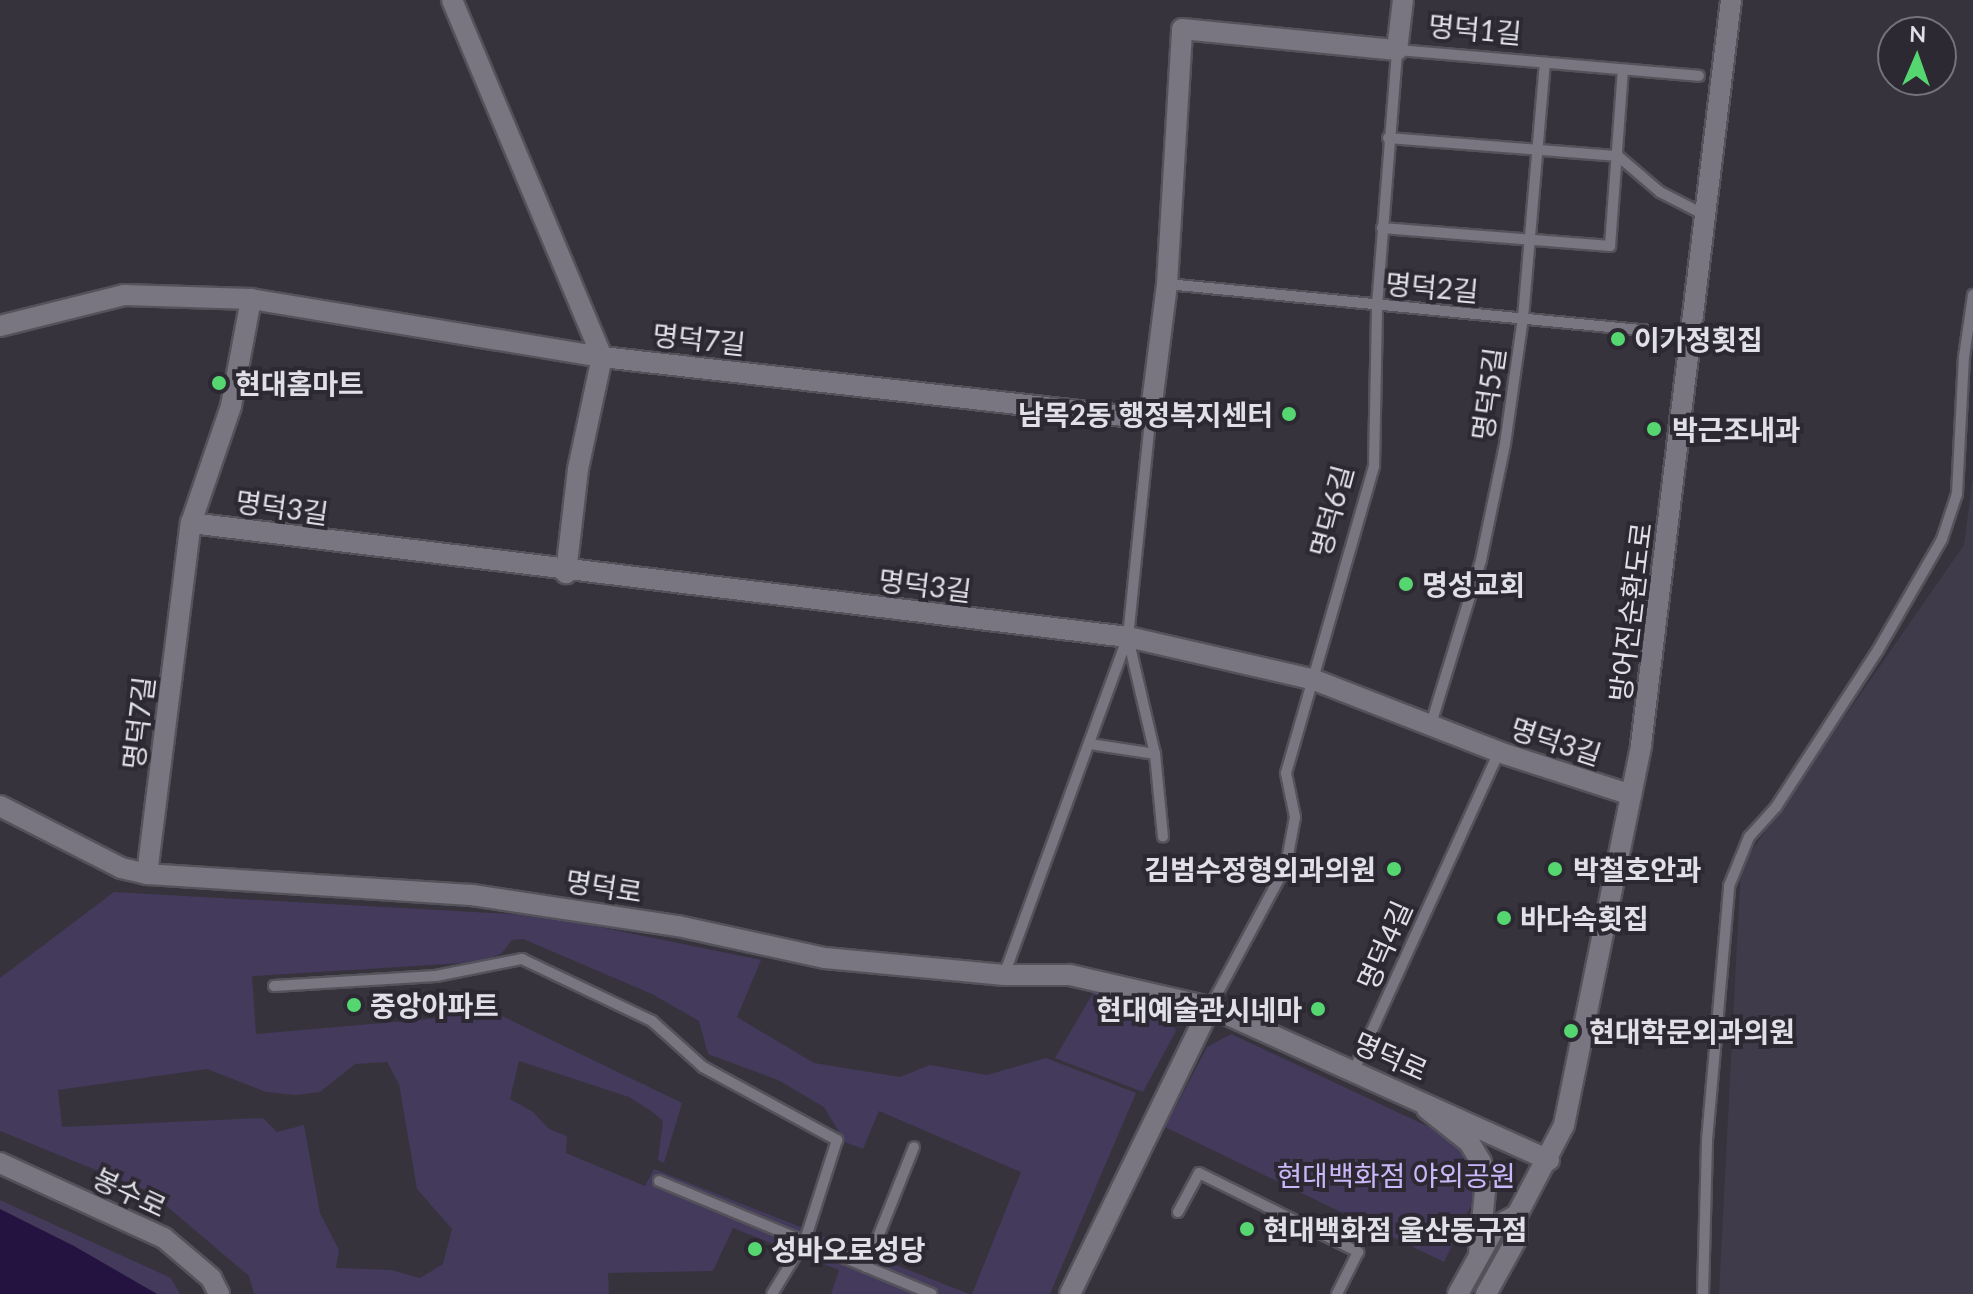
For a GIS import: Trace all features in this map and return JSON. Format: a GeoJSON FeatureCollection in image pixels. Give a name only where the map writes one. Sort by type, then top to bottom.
{"type":"FeatureCollection","features":[{"type":"Feature","properties":{"kind":"street"},"geometry":{"type":"LineString","coordinates":[[452,0],[602,357],[578,469],[566,573]]}},
{"type":"Feature","properties":{"kind":"street","name":"명덕6길"},"geometry":{"type":"LineString","coordinates":[[1397,50],[1403,0]]}},
{"type":"Feature","properties":{"kind":"street","name":"방어진순환도로"},"geometry":{"type":"LineString","coordinates":[[1486,1294],[1517,1238],[1517,1215],[1549,1160],[1574,1088],[1631,795],[1694,335],[1731,0]]}},
{"type":"Feature","properties":{"kind":"street","name":"명덕1길"},"geometry":{"type":"LineString","coordinates":[[1150,419],[1167,284],[1182,29],[1397,50]]}},
{"type":"Feature","properties":{"kind":"street"},"geometry":{"type":"LineString","coordinates":[[0,326],[124,295],[251,299]]}},
{"type":"Feature","properties":{"kind":"street","name":"명덕7길"},"geometry":{"type":"LineString","coordinates":[[147,874],[191,523],[231,406],[251,299],[602,357],[1150,419]]}},
{"type":"Feature","properties":{"kind":"street","name":"명덕3길"},"geometry":{"type":"LineString","coordinates":[[191,523],[566,573],[1128,637],[1312,679],[1499,752],[1631,795]]}},
{"type":"Feature","properties":{"kind":"street","name":"명덕로"},"geometry":{"type":"LineString","coordinates":[[0,806],[121,868],[147,874],[472,895],[678,926],[825,958],[1004,975],[1070,975],[1210,1007],[1416,1097],[1549,1160]]}},
{"type":"Feature","properties":{"kind":"street"},"geometry":{"type":"LineString","coordinates":[[1070,1294],[1210,1007]]}},
{"type":"Feature","properties":{"kind":"street"},"geometry":{"type":"LineString","coordinates":[[1416,1097],[1436,1119],[1469,1142],[1481,1162],[1485,1191],[1479,1255]]}},
{"type":"Feature","properties":{"kind":"street","name":"봉수로"},"geometry":{"type":"LineString","coordinates":[[0,1163],[164,1238],[211,1278],[219,1294]]}},
{"type":"Feature","properties":{"kind":"street","name":"방어진순환도로"},"geometry":{"type":"LineString","coordinates":[[1458,1294],[1495,1227],[1517,1215]]}},
{"type":"Feature","properties":{"kind":"lane","name":"명덕1길"},"geometry":{"type":"LineString","coordinates":[[1397,50],[1699,76]]}},
{"type":"Feature","properties":{"kind":"lane","name":"명덕6길"},"geometry":{"type":"LineString","coordinates":[[1210,1007],[1286,866],[1295,817],[1286,773],[1374,466],[1377,306],[1397,50]]}},
{"type":"Feature","properties":{"kind":"lane","name":"명덕5길"},"geometry":{"type":"LineString","coordinates":[[1431,724],[1481,560],[1505,444],[1523,318],[1545,63]]}},
{"type":"Feature","properties":{"kind":"lane"},"geometry":{"type":"LineString","coordinates":[[1382,228],[1610,246],[1623,70]]}},
{"type":"Feature","properties":{"kind":"lane"},"geometry":{"type":"LineString","coordinates":[[1388,138],[1618,156],[1660,192],[1708,217]]}},
{"type":"Feature","properties":{"kind":"lane","name":"명덕2길"},"geometry":{"type":"LineString","coordinates":[[1167,284],[1694,335]]}},
{"type":"Feature","properties":{"kind":"lane"},"geometry":{"type":"LineString","coordinates":[[1703,1294],[1707,1140],[1729,886],[1749,837],[1776,807],[1878,650],[1942,539],[1957,494],[1964,357],[1973,295]]}},
{"type":"Feature","properties":{"kind":"lane"},"geometry":{"type":"LineString","coordinates":[[1004,975],[1128,637],[1150,419]]}},
{"type":"Feature","properties":{"kind":"lane"},"geometry":{"type":"LineString","coordinates":[[1128,637],[1155,754],[1163,837]]}},
{"type":"Feature","properties":{"kind":"lane"},"geometry":{"type":"LineString","coordinates":[[1090,744],[1155,754]]}},
{"type":"Feature","properties":{"kind":"lane","name":"명덕4길"},"geometry":{"type":"LineString","coordinates":[[1354,1070],[1499,752]]}},
{"type":"Feature","properties":{"kind":"lane"},"geometry":{"type":"LineString","coordinates":[[274,986],[436,976],[522,959],[652,1021],[703,1067],[834,1134],[838,1147],[805,1240],[772,1294]]}},
{"type":"Feature","properties":{"kind":"lane"},"geometry":{"type":"LineString","coordinates":[[866,1267],[914,1147]]}},
{"type":"Feature","properties":{"kind":"lane"},"geometry":{"type":"LineString","coordinates":[[1178,1212],[1199,1173],[1358,1252],[1337,1294]]}},
{"type":"Feature","properties":{"kind":"lane"},"geometry":{"type":"LineString","coordinates":[[659,1181],[932,1294]]}},
{"type":"Feature","properties":{"kind":"shaded area"},"geometry":{"type":"Polygon","coordinates":[[[1973,477],[1973,1294],[1719,1294],[1741,866],[1964,545],[1973,477]]]}},
{"type":"Feature","properties":{"kind":"shaded area"},"geometry":{"type":"Polygon","coordinates":[[[0,1209],[74,1246],[157,1294],[0,1294],[0,1209]]]}},
{"type":"Feature","properties":{"kind":"green space"},"geometry":{"type":"Polygon","coordinates":[[[114,892],[546,916],[761,960],[737,1017],[814,1063],[900,1077],[930,1065],[987,1075],[1046,1058],[1136,1093],[1050,1294],[972,1294],[1021,1172],[879,1111],[863,1149],[845,1142],[824,1107],[778,1080],[708,1054],[699,1021],[652,994],[523,939],[512,940],[501,954],[480,962],[252,976],[256,1034],[440,1018],[477,1004],[682,1103],[664,1163],[658,1160],[663,1121],[651,1111],[629,1097],[519,1061],[510,1099],[533,1112],[549,1129],[567,1136],[566,1153],[645,1186],[654,1169],[969,1294],[831,1294],[839,1270],[733,1228],[713,1271],[608,1273],[609,1294],[254,1294],[249,1276],[150,1192],[0,1131],[0,978],[114,892]],[[387,1062],[355,1064],[320,1092],[295,1095],[266,1092],[207,1069],[58,1090],[62,1127],[263,1118],[277,1132],[304,1125],[320,1213],[339,1250],[336,1268],[391,1270],[420,1278],[443,1264],[452,1229],[417,1189],[399,1084],[387,1062]]]}},
{"type":"Feature","properties":{"kind":"green space"},"geometry":{"type":"Polygon","coordinates":[[[1096,988],[1165,1003],[1176,1031],[1143,1092],[1055,1058],[1096,988]]]}},
{"type":"Feature","properties":{"kind":"green space","name":"현대백화점 야외공원"},"geometry":{"type":"Polygon","coordinates":[[[1231,1034],[1461,1142],[1476,1179],[1472,1204],[1444,1262],[1165,1127],[1207,1047],[1231,1034]]]}},
{"type":"Feature","properties":{"kind":"green space"},"geometry":{"type":"Polygon","coordinates":[[[0,1200],[171,1278],[180,1294],[157,1294],[0,1209],[0,1200]]]}},
{"type":"Feature","properties":{"kind":"place","name":"이가정횟집"},"geometry":{"type":"Point","coordinates":[1618,339]}},
{"type":"Feature","properties":{"kind":"place","name":"현대홈마트"},"geometry":{"type":"Point","coordinates":[219,383]}},
{"type":"Feature","properties":{"kind":"place","name":"남목2동 행정복지센터"},"geometry":{"type":"Point","coordinates":[1289,414]}},
{"type":"Feature","properties":{"kind":"place","name":"박근조내과"},"geometry":{"type":"Point","coordinates":[1654,429]}},
{"type":"Feature","properties":{"kind":"place","name":"명성교회"},"geometry":{"type":"Point","coordinates":[1406,584]}},
{"type":"Feature","properties":{"kind":"place","name":"김범수정형외과의원"},"geometry":{"type":"Point","coordinates":[1394,869]}},
{"type":"Feature","properties":{"kind":"place","name":"박철호안과"},"geometry":{"type":"Point","coordinates":[1555,869]}},
{"type":"Feature","properties":{"kind":"place","name":"바다속횟집"},"geometry":{"type":"Point","coordinates":[1504,918]}},
{"type":"Feature","properties":{"kind":"place","name":"중앙아파트"},"geometry":{"type":"Point","coordinates":[354,1005]}},
{"type":"Feature","properties":{"kind":"place","name":"현대예술관시네마"},"geometry":{"type":"Point","coordinates":[1318,1009]}},
{"type":"Feature","properties":{"kind":"place","name":"현대학문외과의원"},"geometry":{"type":"Point","coordinates":[1571,1031]}},
{"type":"Feature","properties":{"kind":"place","name":"현대백화점 울산동구점"},"geometry":{"type":"Point","coordinates":[1247,1229]}},
{"type":"Feature","properties":{"kind":"place","name":"성바오로성당"},"geometry":{"type":"Point","coordinates":[755,1249]}}]}
